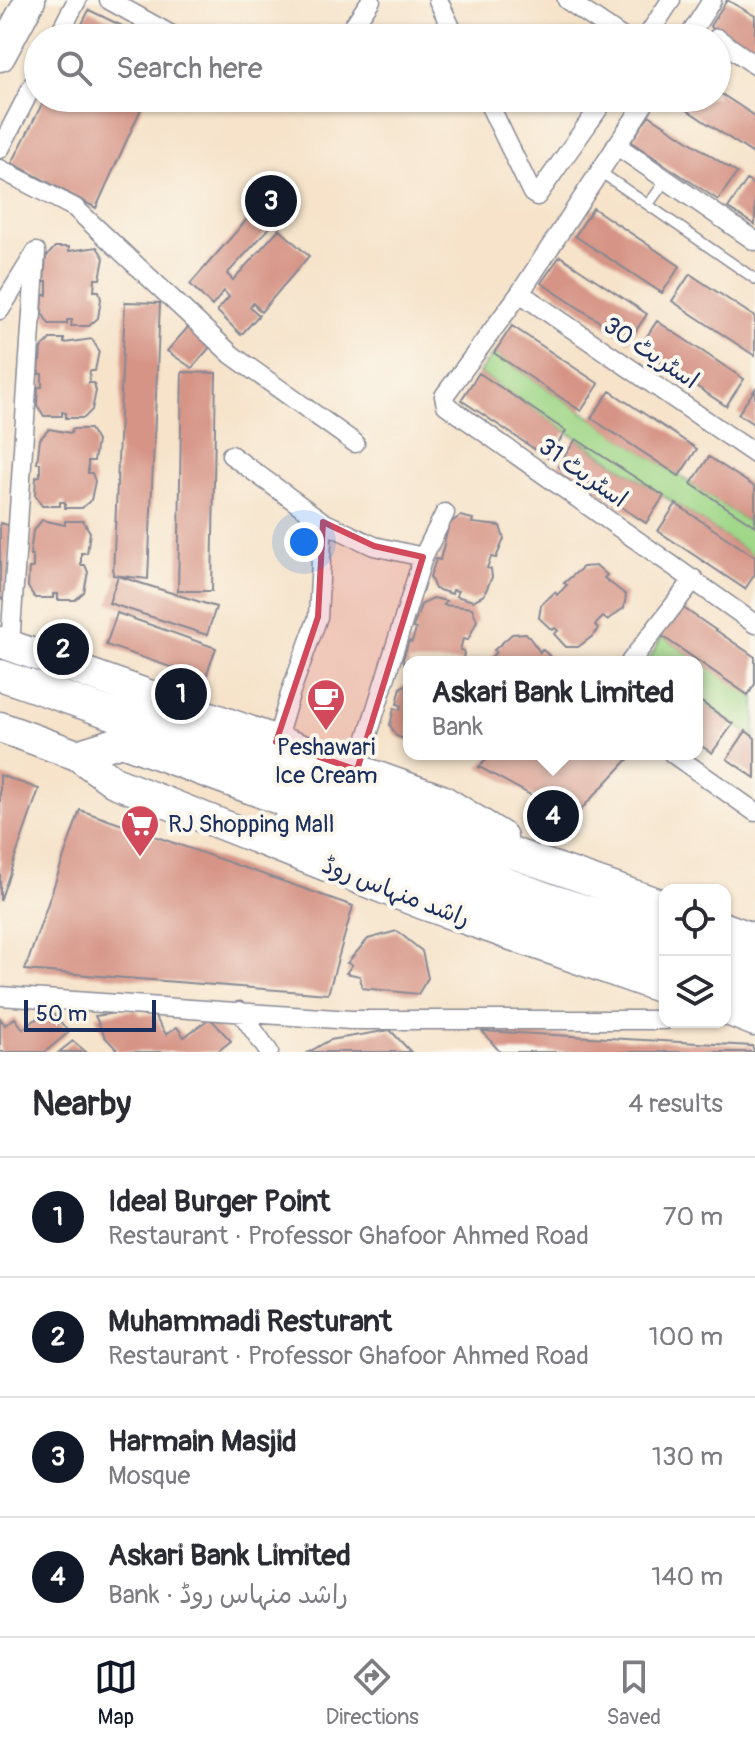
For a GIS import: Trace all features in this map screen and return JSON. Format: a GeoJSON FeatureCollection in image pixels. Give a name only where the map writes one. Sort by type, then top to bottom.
{"type":"FeatureCollection","features":[{"type":"Feature","properties":{"kind":"main road"},"geometry":{"type":"LineString","coordinates":[[0,56],[30,0]]}},
{"type":"Feature","properties":{"kind":"main road"},"geometry":{"type":"LineString","coordinates":[[5,644],[442,800],[545,863]]}},
{"type":"Feature","properties":{"kind":"main road"},"geometry":{"type":"LineString","coordinates":[[0,675],[659,904]]}},
{"type":"Feature","properties":{"kind":"main road","name":"راشد منہاس روڈ"},"geometry":{"type":"LineString","coordinates":[[0,727],[77,755],[114,782],[423,904],[659,987]]}},
{"type":"Feature","properties":{"kind":"main road"},"geometry":{"type":"LineString","coordinates":[[77,755],[122,741],[550,899],[659,934]]}},
{"type":"Feature","properties":{"kind":"main road"},"geometry":{"type":"LineString","coordinates":[[77,755],[659,959]]}},
{"type":"Feature","properties":{"kind":"main road"},"geometry":{"type":"LineString","coordinates":[[731,930],[755,939]]}},
{"type":"Feature","properties":{"kind":"main road"},"geometry":{"type":"LineString","coordinates":[[728,956],[755,965]]}},
{"type":"Feature","properties":{"kind":"main road"},"geometry":{"type":"LineString","coordinates":[[731,993],[742,1012]]}},
{"type":"Feature","properties":{"kind":"street"},"geometry":{"type":"LineString","coordinates":[[64,24],[77,0]]}},
{"type":"Feature","properties":{"kind":"street"},"geometry":{"type":"LineString","coordinates":[[109,0],[152,24]]}},
{"type":"Feature","properties":{"kind":"street"},"geometry":{"type":"LineString","coordinates":[[355,24],[371,0]]}},
{"type":"Feature","properties":{"kind":"street"},"geometry":{"type":"LineString","coordinates":[[438,0],[449,24]]}},
{"type":"Feature","properties":{"kind":"street"},"geometry":{"type":"LineString","coordinates":[[567,0],[602,24]]}},
{"type":"Feature","properties":{"kind":"street"},"geometry":{"type":"LineString","coordinates":[[655,24],[671,0]]}},
{"type":"Feature","properties":{"kind":"street"},"geometry":{"type":"LineString","coordinates":[[697,24],[712,0]]}},
{"type":"Feature","properties":{"kind":"street"},"geometry":{"type":"LineString","coordinates":[[731,48],[755,65]]}},
{"type":"Feature","properties":{"kind":"street"},"geometry":{"type":"LineString","coordinates":[[0,149],[24,102]]}},
{"type":"Feature","properties":{"kind":"street"},"geometry":{"type":"LineString","coordinates":[[493,112],[532,193],[537,196],[596,112]]}},
{"type":"Feature","properties":{"kind":"street"},"geometry":{"type":"LineString","coordinates":[[520,293],[638,112]]}},
{"type":"Feature","properties":{"kind":"street"},"geometry":{"type":"LineString","coordinates":[[616,145],[755,241]]}},
{"type":"Feature","properties":{"kind":"street"},"geometry":{"type":"LineString","coordinates":[[0,169],[75,208],[232,355],[355,443]]}},
{"type":"Feature","properties":{"kind":"street"},"geometry":{"type":"LineString","coordinates":[[0,310],[36,252],[19,523],[5,644]]}},
{"type":"Feature","properties":{"kind":"street","name":"اسٹریٹ 31"},"geometry":{"type":"LineString","coordinates":[[520,293],[444,396],[446,405],[755,624]]}},
{"type":"Feature","properties":{"kind":"street","name":"اسٹریٹ 30"},"geometry":{"type":"LineString","coordinates":[[520,293],[755,454]]}},
{"type":"Feature","properties":{"kind":"street"},"geometry":{"type":"LineString","coordinates":[[231,455],[323,522],[374,546],[423,557]]}},
{"type":"Feature","properties":{"kind":"street"},"geometry":{"type":"LineString","coordinates":[[357,770],[423,557],[445,513]]}},
{"type":"Feature","properties":{"kind":"street"},"geometry":{"type":"LineString","coordinates":[[0,517],[19,523]]}},
{"type":"Feature","properties":{"kind":"street"},"geometry":{"type":"LineString","coordinates":[[276,742],[318,617],[323,522]]}},
{"type":"Feature","properties":{"kind":"street"},"geometry":{"type":"LineString","coordinates":[[635,656],[694,579]]}},
{"type":"Feature","properties":{"kind":"street"},"geometry":{"type":"LineString","coordinates":[[681,760],[755,812]]}},
{"type":"Feature","properties":{"kind":"street"},"geometry":{"type":"LineString","coordinates":[[0,996],[351,1020],[659,1020]]}},
{"type":"Feature","properties":{"kind":"street"},"geometry":{"type":"LineString","coordinates":[[240,1011],[269,1052]]}},
{"type":"Feature","properties":{"kind":"lane"},"geometry":{"type":"LineString","coordinates":[[599,171],[753,274]]}},
{"type":"Feature","properties":{"kind":"lane"},"geometry":{"type":"LineString","coordinates":[[648,205],[666,180]]}},
{"type":"Feature","properties":{"kind":"highlighted area"},"geometry":{"type":"Polygon","coordinates":[[[323,522],[374,546],[423,557],[357,770],[276,742],[318,617],[323,522]]]}},
{"type":"Feature","properties":{"kind":"green space"},"geometry":{"type":"Polygon","coordinates":[[[494,353],[755,526],[755,557],[479,373],[494,353]]]}},
{"type":"Feature","properties":{"kind":"green space"},"geometry":{"type":"Polygon","coordinates":[[[662,636],[692,656],[651,656],[662,636]]]}},
{"type":"Feature","properties":{"kind":"green space"},"geometry":{"type":"Polygon","coordinates":[[[703,663],[755,698],[755,738],[703,703],[703,663]]]}},
{"type":"Feature","properties":{"kind":"building"},"geometry":{"type":"Polygon","coordinates":[[[727,0],[755,16],[755,56],[731,40],[731,24],[711,24],[727,0]]]}},
{"type":"Feature","properties":{"kind":"building"},"geometry":{"type":"Polygon","coordinates":[[[89,10],[118,24],[82,24],[89,10]]]}},
{"type":"Feature","properties":{"kind":"building"},"geometry":{"type":"Polygon","coordinates":[[[731,100],[755,116],[755,148],[752,153],[690,112],[731,112],[731,100]]]}},
{"type":"Feature","properties":{"kind":"building"},"geometry":{"type":"Polygon","coordinates":[[[38,112],[140,112],[96,208],[12,163],[38,112]]]}},
{"type":"Feature","properties":{"kind":"building"},"geometry":{"type":"Polygon","coordinates":[[[649,115],[737,173],[718,200],[631,142],[649,115]]]}},
{"type":"Feature","properties":{"kind":"building"},"geometry":{"type":"Polygon","coordinates":[[[747,180],[755,186],[755,225],[728,208],[747,180]]]}},
{"type":"Feature","properties":{"kind":"building"},"geometry":{"type":"Polygon","coordinates":[[[593,208],[680,266],[662,293],[575,236],[593,208]]]}},
{"type":"Feature","properties":{"kind":"building"},"geometry":{"type":"Polygon","coordinates":[[[256,209],[273,224],[227,274],[233,280],[279,229],[309,256],[261,312],[253,303],[250,307],[259,315],[241,335],[217,311],[229,297],[224,291],[212,306],[190,284],[256,209]]]}},
{"type":"Feature","properties":{"kind":"building"},"geometry":{"type":"Polygon","coordinates":[[[55,247],[69,247],[69,251],[97,247],[104,258],[100,279],[95,279],[94,291],[99,291],[101,299],[98,318],[89,326],[71,326],[72,320],[67,320],[67,324],[49,324],[42,313],[43,295],[47,295],[47,281],[44,281],[46,257],[55,247]]]}},
{"type":"Feature","properties":{"kind":"building"},"geometry":{"type":"Polygon","coordinates":[[[560,256],[647,314],[629,341],[541,283],[560,256]]]}},
{"type":"Feature","properties":{"kind":"building"},"geometry":{"type":"Polygon","coordinates":[[[690,274],[755,317],[755,356],[672,301],[690,274]]]}},
{"type":"Feature","properties":{"kind":"building"},"geometry":{"type":"Polygon","coordinates":[[[125,302],[160,303],[148,579],[113,575],[125,302]]]}},
{"type":"Feature","properties":{"kind":"building"},"geometry":{"type":"Polygon","coordinates":[[[657,321],[744,379],[726,406],[639,348],[657,321]]]}},
{"type":"Feature","properties":{"kind":"building"},"geometry":{"type":"Polygon","coordinates":[[[189,326],[211,346],[192,368],[167,351],[189,326]]]}},
{"type":"Feature","properties":{"kind":"building"},"geometry":{"type":"Polygon","coordinates":[[[512,326],[599,384],[581,411],[494,353],[512,326]]]}},
{"type":"Feature","properties":{"kind":"building"},"geometry":{"type":"Polygon","coordinates":[[[50,339],[64,339],[64,343],[92,339],[99,351],[95,371],[90,371],[89,383],[94,383],[96,391],[92,410],[84,418],[66,418],[66,413],[62,412],[62,416],[44,416],[37,405],[38,387],[42,387],[42,374],[39,374],[41,349],[50,339]]]}},
{"type":"Feature","properties":{"kind":"building"},"geometry":{"type":"Polygon","coordinates":[[[182,372],[216,373],[212,591],[178,591],[182,372]]]}},
{"type":"Feature","properties":{"kind":"building"},"geometry":{"type":"Polygon","coordinates":[[[479,373],[566,431],[548,458],[461,400],[479,373]]]}},
{"type":"Feature","properties":{"kind":"building"},"geometry":{"type":"Polygon","coordinates":[[[755,389],[755,425],[738,414],[755,389]]]}},
{"type":"Feature","properties":{"kind":"building"},"geometry":{"type":"Polygon","coordinates":[[[610,391],[697,449],[679,476],[591,418],[610,391]]]}},
{"type":"Feature","properties":{"kind":"building"},"geometry":{"type":"Polygon","coordinates":[[[49,429],[71,433],[72,429],[90,429],[97,441],[94,461],[88,461],[88,473],[92,473],[95,481],[91,500],[82,508],[65,508],[65,502],[60,502],[60,506],[42,506],[35,495],[36,477],[40,476],[40,463],[37,463],[40,439],[49,429]]]}},
{"type":"Feature","properties":{"kind":"building"},"geometry":{"type":"Polygon","coordinates":[[[576,439],[664,496],[646,523],[558,466],[576,439]]]}},
{"type":"Feature","properties":{"kind":"building"},"geometry":{"type":"Polygon","coordinates":[[[709,457],[755,487],[755,526],[691,484],[709,457]]]}},
{"type":"Feature","properties":{"kind":"building"},"geometry":{"type":"Polygon","coordinates":[[[676,504],[755,557],[755,574],[745,589],[658,531],[676,504]]]}},
{"type":"Feature","properties":{"kind":"building"},"geometry":{"type":"Polygon","coordinates":[[[460,516],[473,519],[472,523],[500,526],[504,539],[496,558],[491,557],[487,568],[491,569],[492,577],[484,595],[473,601],[456,596],[458,591],[453,590],[452,594],[435,589],[430,577],[436,559],[440,560],[449,524],[460,516]]]}},
{"type":"Feature","properties":{"kind":"building"},"geometry":{"type":"Polygon","coordinates":[[[42,520],[65,525],[65,521],[83,521],[90,532],[87,553],[81,553],[81,565],[85,565],[88,572],[84,592],[75,600],[58,600],[58,594],[53,594],[53,598],[35,598],[28,587],[29,568],[33,568],[33,555],[30,555],[33,531],[42,520]]]}},
{"type":"Feature","properties":{"kind":"building"},"geometry":{"type":"Polygon","coordinates":[[[0,523],[12,526],[6,600],[0,598],[0,523]]]}},
{"type":"Feature","properties":{"kind":"building"},"geometry":{"type":"Polygon","coordinates":[[[597,566],[607,575],[604,578],[626,595],[624,608],[607,620],[603,617],[595,625],[598,628],[594,635],[578,647],[566,647],[554,634],[558,631],[555,628],[552,630],[539,618],[541,605],[555,592],[557,595],[567,585],[564,583],[583,567],[597,566]]]}},
{"type":"Feature","properties":{"kind":"building"},"geometry":{"type":"Polygon","coordinates":[[[118,576],[216,607],[207,635],[109,603],[118,576]]]}},
{"type":"Feature","properties":{"kind":"building"},"geometry":{"type":"Polygon","coordinates":[[[433,598],[446,601],[444,605],[472,608],[477,621],[468,640],[463,639],[460,650],[464,651],[464,656],[404,656],[409,641],[412,642],[421,605],[433,598]]]}},
{"type":"Feature","properties":{"kind":"building"},"geometry":{"type":"Polygon","coordinates":[[[682,607],[755,657],[755,684],[748,695],[703,664],[703,656],[691,656],[662,636],[682,607]]]}},
{"type":"Feature","properties":{"kind":"building"},"geometry":{"type":"Polygon","coordinates":[[[117,613],[216,648],[205,679],[106,645],[117,613]]]}},
{"type":"Feature","properties":{"kind":"building"},"geometry":{"type":"Polygon","coordinates":[[[526,633],[540,652],[542,649],[550,656],[492,656],[496,652],[494,650],[512,634],[526,633]]]}},
{"type":"Feature","properties":{"kind":"building"},"geometry":{"type":"Polygon","coordinates":[[[401,687],[403,739],[396,736],[390,725],[394,708],[400,710],[401,705],[397,704],[401,687]]]}},
{"type":"Feature","properties":{"kind":"building"},"geometry":{"type":"Polygon","coordinates":[[[703,703],[733,724],[712,753],[703,747],[703,703]]]}},
{"type":"Feature","properties":{"kind":"building"},"geometry":{"type":"Polygon","coordinates":[[[746,731],[755,738],[755,778],[727,759],[746,731]]]}},
{"type":"Feature","properties":{"kind":"building"},"geometry":{"type":"Polygon","coordinates":[[[486,760],[627,760],[573,818],[479,767],[486,760]]]}},
{"type":"Feature","properties":{"kind":"building"},"geometry":{"type":"Polygon","coordinates":[[[0,775],[39,789],[0,901],[0,775]]]}},
{"type":"Feature","properties":{"kind":"building","name":"RJ Shopping Mall"},"geometry":{"type":"Polygon","coordinates":[[[80,810],[353,906],[328,994],[25,970],[80,810]]]}},
{"type":"Feature","properties":{"kind":"building"},"geometry":{"type":"Polygon","coordinates":[[[397,931],[422,951],[428,978],[418,994],[362,988],[360,976],[346,973],[352,965],[347,963],[368,939],[397,931]]]}},
{"type":"Feature","properties":{"kind":"building"},"geometry":{"type":"Polygon","coordinates":[[[49,1009],[69,1032],[45,1052],[0,1052],[0,1018],[5,1025],[15,1018],[23,1029],[49,1009]]]}},
{"type":"Feature","properties":{"kind":"building"},"geometry":{"type":"Polygon","coordinates":[[[136,1010],[141,1015],[153,1014],[166,1034],[177,1027],[184,1037],[210,1018],[231,1041],[217,1052],[119,1052],[105,1037],[95,1016],[136,1010]]]}},
{"type":"Feature","properties":{"kind":"building"},"geometry":{"type":"Polygon","coordinates":[[[390,1030],[411,1052],[309,1052],[330,1040],[390,1030]]]}},
{"type":"Feature","properties":{"kind":"building"},"geometry":{"type":"Polygon","coordinates":[[[482,1031],[752,1046],[755,1052],[500,1052],[482,1031]]]}},
{"type":"Feature","properties":{"kind":"building"},"geometry":{"type":"Polygon","coordinates":[[[73,1041],[86,1052],[59,1052],[73,1041]]]}},
{"type":"Feature","properties":{"kind":"place","name":"Harmain Masjid"},"geometry":{"type":"Point","coordinates":[271,201]}},
{"type":"Feature","properties":{"kind":"place","name":"Muhammadi Resturant"},"geometry":{"type":"Point","coordinates":[63,649]}},
{"type":"Feature","properties":{"kind":"place","name":"Ideal Burger Point"},"geometry":{"type":"Point","coordinates":[181,694]}},
{"type":"Feature","properties":{"kind":"place","name":"Peshawari Ice Cream"},"geometry":{"type":"Point","coordinates":[326,732]}},
{"type":"Feature","properties":{"kind":"place","name":"Askari Bank Limited"},"geometry":{"type":"Point","coordinates":[553,816]}},
{"type":"Feature","properties":{"kind":"place","name":"RJ Shopping Mall"},"geometry":{"type":"Point","coordinates":[140,858]}}]}
